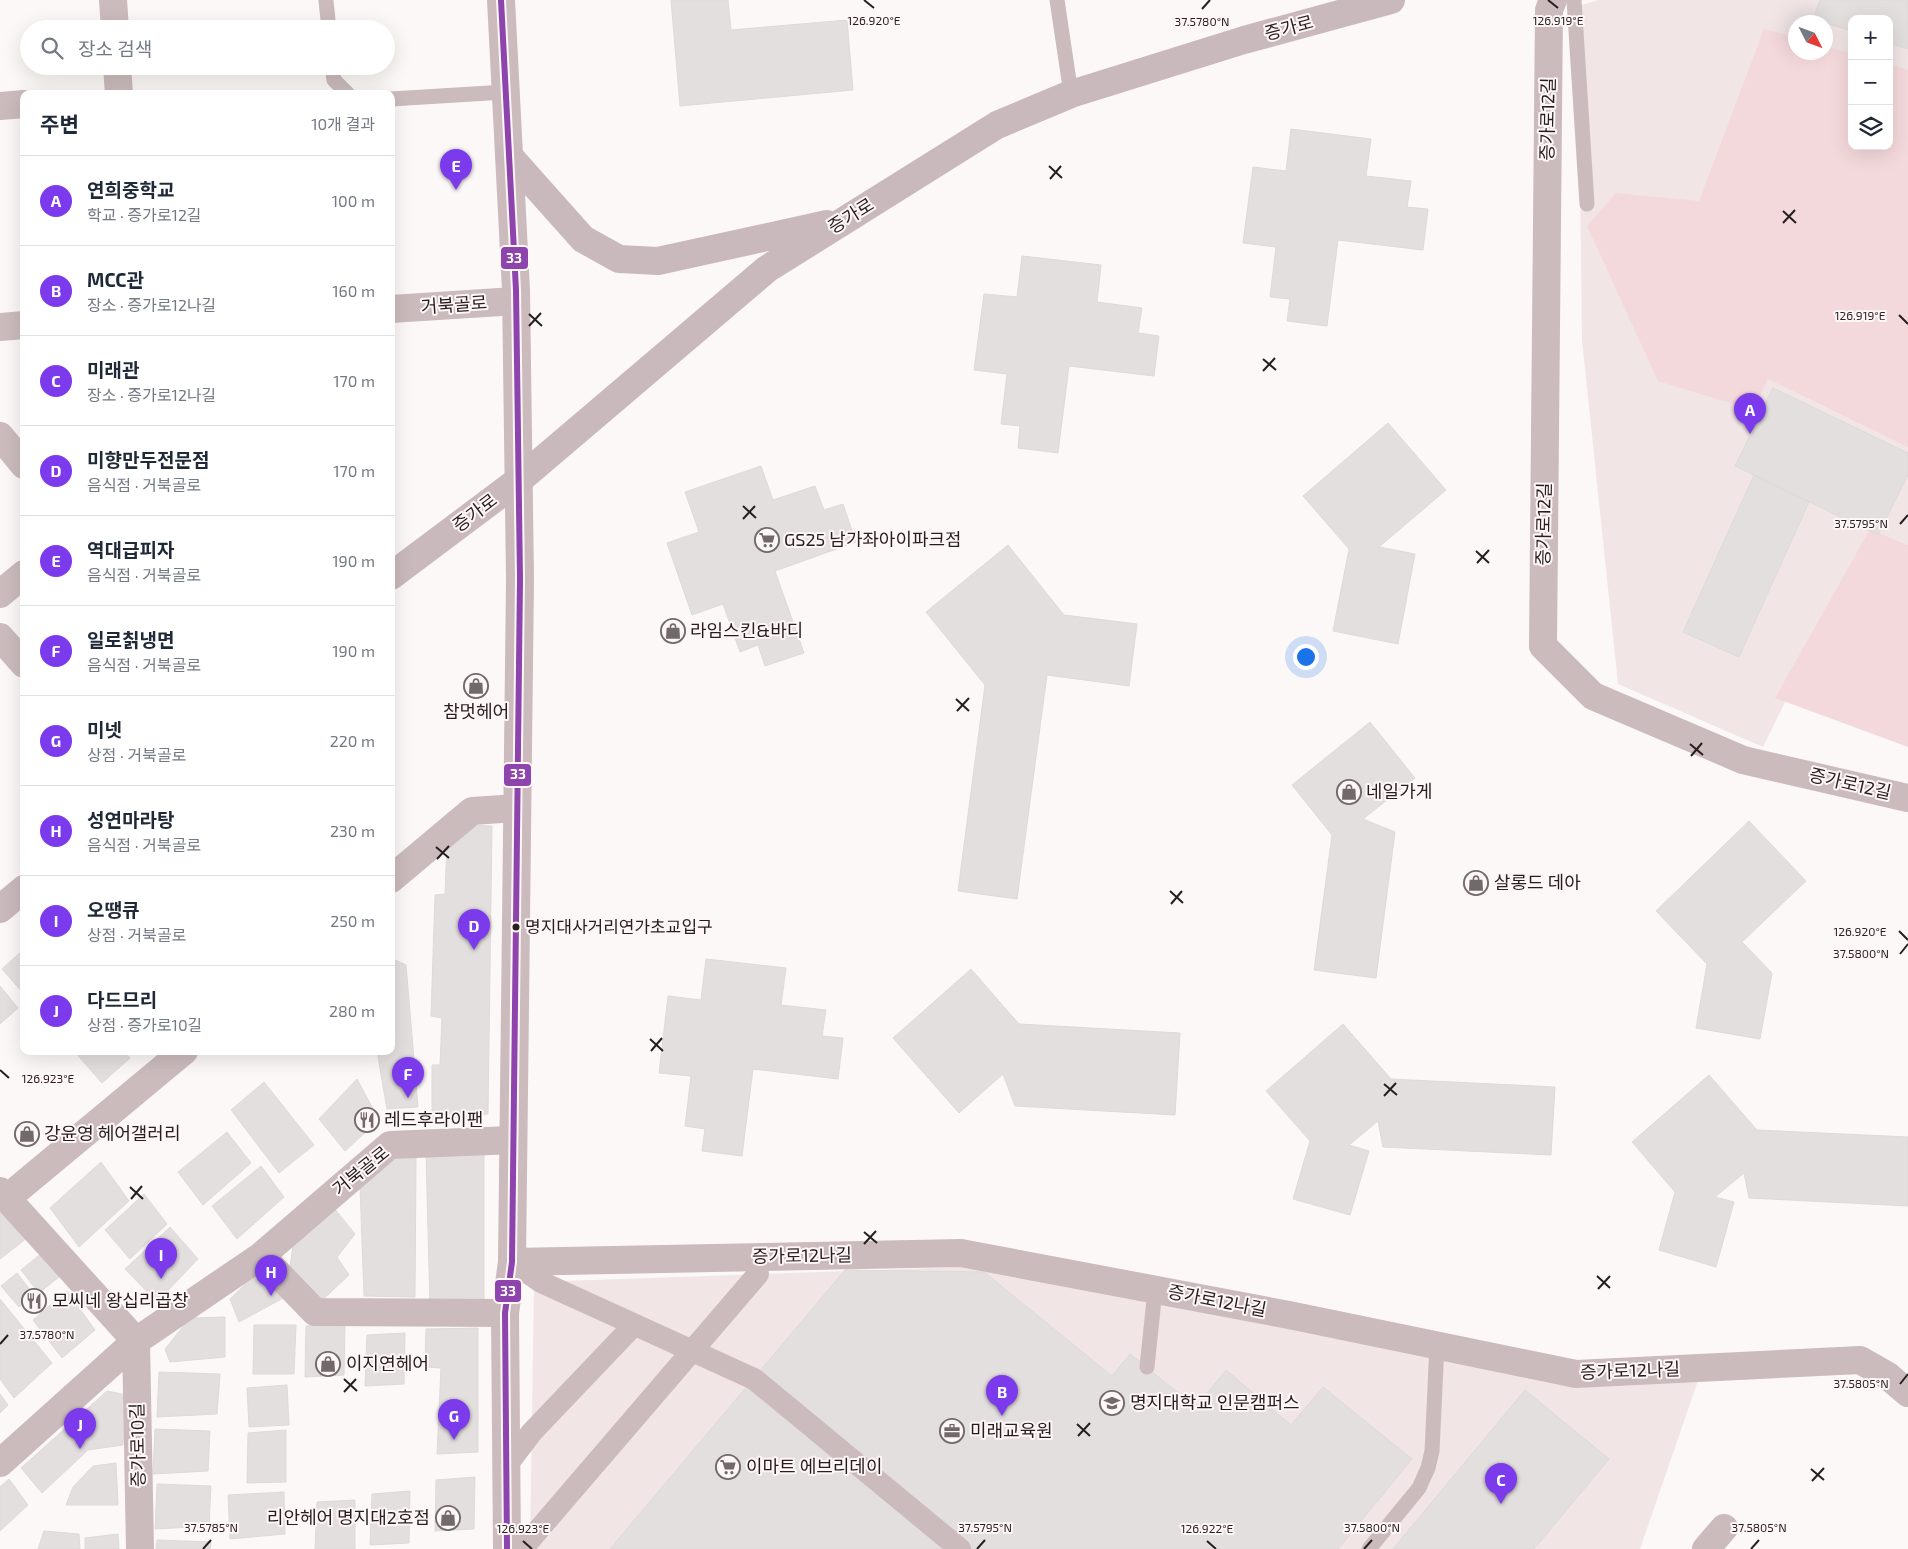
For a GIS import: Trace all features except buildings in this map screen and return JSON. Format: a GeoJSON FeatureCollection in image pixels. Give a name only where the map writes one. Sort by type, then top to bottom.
{"type":"FeatureCollection","features":[{"type":"Feature","properties":{"kind":"main road","name":"증가로"},"geometry":{"type":"LineString","coordinates":[[395,573],[518,480],[766,269],[997,125],[1071,94],[1244,40],[1391,0]]}},
{"type":"Feature","properties":{"kind":"main road"},"geometry":{"type":"LineString","coordinates":[[509,156],[583,240],[619,259],[658,260],[845,220]]}},
{"type":"Feature","properties":{"kind":"main road"},"geometry":{"type":"LineString","coordinates":[[0,909],[20,892]]}},
{"type":"Feature","properties":{"kind":"street"},"geometry":{"type":"LineString","coordinates":[[113,0],[114,20]]}},
{"type":"Feature","properties":{"kind":"street"},"geometry":{"type":"LineString","coordinates":[[501,0],[516,301],[520,579],[512,1262],[505,1313],[507,1549]]}},
{"type":"Feature","properties":{"kind":"street","name":"증가로12길"},"geometry":{"type":"LineString","coordinates":[[1553,0],[1550,10],[1543,646],[1593,696],[1743,760],[1908,798]]}},
{"type":"Feature","properties":{"kind":"street"},"geometry":{"type":"LineString","coordinates":[[118,75],[119,90]]}},
{"type":"Feature","properties":{"kind":"street"},"geometry":{"type":"LineString","coordinates":[[0,106],[20,104]]}},
{"type":"Feature","properties":{"kind":"street","name":"거북골로"},"geometry":{"type":"LineString","coordinates":[[395,309],[516,301]]}},
{"type":"Feature","properties":{"kind":"street"},"geometry":{"type":"LineString","coordinates":[[0,327],[20,325]]}},
{"type":"Feature","properties":{"kind":"street"},"geometry":{"type":"LineString","coordinates":[[0,436],[20,460]]}},
{"type":"Feature","properties":{"kind":"street"},"geometry":{"type":"LineString","coordinates":[[0,594],[20,577]]}},
{"type":"Feature","properties":{"kind":"street"},"geometry":{"type":"LineString","coordinates":[[0,637],[20,660]]}},
{"type":"Feature","properties":{"kind":"street"},"geometry":{"type":"LineString","coordinates":[[395,876],[472,811],[517,808]]}},
{"type":"Feature","properties":{"kind":"street"},"geometry":{"type":"LineString","coordinates":[[0,1464],[136,1341],[3,1195],[179,1055]]}},
{"type":"Feature","properties":{"kind":"street","name":"거북골로"},"geometry":{"type":"LineString","coordinates":[[136,1341],[261,1256],[390,1145],[513,1140]]}},
{"type":"Feature","properties":{"kind":"street","name":"증가로12나길"},"geometry":{"type":"LineString","coordinates":[[512,1262],[961,1253],[1437,1345],[1576,1374],[1860,1360],[1888,1376],[1908,1393]]}},
{"type":"Feature","properties":{"kind":"street"},"geometry":{"type":"LineString","coordinates":[[261,1256],[315,1312],[505,1313]]}},
{"type":"Feature","properties":{"kind":"street"},"geometry":{"type":"LineString","coordinates":[[512,1262],[541,1282],[754,1379],[960,1549]]}},
{"type":"Feature","properties":{"kind":"street"},"geometry":{"type":"LineString","coordinates":[[522,1549],[758,1274]]}},
{"type":"Feature","properties":{"kind":"street"},"geometry":{"type":"LineString","coordinates":[[506,1466],[532,1432],[634,1325]]}},
{"type":"Feature","properties":{"kind":"street","name":"증가로10길"},"geometry":{"type":"LineString","coordinates":[[136,1341],[140,1549]]}},
{"type":"Feature","properties":{"kind":"street"},"geometry":{"type":"LineString","coordinates":[[1706,1549],[1724,1528]]}},
{"type":"Feature","properties":{"kind":"lane"},"geometry":{"type":"LineString","coordinates":[[1058,0],[1071,94]]}},
{"type":"Feature","properties":{"kind":"lane"},"geometry":{"type":"LineString","coordinates":[[1574,0],[1587,204]]}},
{"type":"Feature","properties":{"kind":"lane"},"geometry":{"type":"LineString","coordinates":[[326,1],[328,20]]}},
{"type":"Feature","properties":{"kind":"lane"},"geometry":{"type":"LineString","coordinates":[[333,75],[334,80],[344,90]]}},
{"type":"Feature","properties":{"kind":"lane"},"geometry":{"type":"LineString","coordinates":[[395,99],[506,92]]}},
{"type":"Feature","properties":{"kind":"lane"},"geometry":{"type":"LineString","coordinates":[[1147,1367],[1154,1290]]}},
{"type":"Feature","properties":{"kind":"lane"},"geometry":{"type":"LineString","coordinates":[[1369,1549],[1419,1488],[1428,1468],[1432,1451],[1437,1345]]}},
{"type":"Feature","properties":{"kind":"shaded area"},"geometry":{"type":"Polygon","coordinates":[[[1599,0],[1908,0],[1908,545],[1870,529],[1763,747],[1618,684],[1582,340],[1578,6],[1599,0]]]}},
{"type":"Feature","properties":{"kind":"shaded area"},"geometry":{"type":"Polygon","coordinates":[[[1764,29],[1788,35],[1788,60],[1833,60],[1833,48],[1848,53],[1848,150],[1893,150],[1893,65],[1908,70],[1908,447],[1768,379],[1753,410],[1658,381],[1587,226],[1616,193],[1699,201],[1764,29]]]}},
{"type":"Feature","properties":{"kind":"shaded area"},"geometry":{"type":"Polygon","coordinates":[[[1870,529],[1908,545],[1908,747],[1775,698],[1870,529]]]}},
{"type":"Feature","properties":{"kind":"shaded area","name":"명지대학교 인문캠퍼스"},"geometry":{"type":"Polygon","coordinates":[[[961,1267],[1576,1374],[1702,1369],[1640,1549],[530,1549],[534,1282],[961,1267]]]}},
{"type":"Feature","properties":{"kind":"transit line","name":"33"},"geometry":{"type":"LineString","coordinates":[[501,0],[516,290],[520,579],[512,1262],[505,1313],[507,1549]]}},
{"type":"Feature","properties":{"kind":"place","name":"역대급피자"},"geometry":{"type":"Point","coordinates":[456,190]}},
{"type":"Feature","properties":{"kind":"place","name":"연희중학교"},"geometry":{"type":"Point","coordinates":[1750,434]}},
{"type":"Feature","properties":{"kind":"place","name":"GS25 남가좌아이파크점"},"geometry":{"type":"Point","coordinates":[767,540]}},
{"type":"Feature","properties":{"kind":"place","name":"라임스킨&바디"},"geometry":{"type":"Point","coordinates":[673,631]}},
{"type":"Feature","properties":{"kind":"place","name":"참멋헤어"},"geometry":{"type":"Point","coordinates":[476,686]}},
{"type":"Feature","properties":{"kind":"place","name":"네일가게"},"geometry":{"type":"Point","coordinates":[1349,792]}},
{"type":"Feature","properties":{"kind":"place","name":"살롱드 데아"},"geometry":{"type":"Point","coordinates":[1476,883]}},
{"type":"Feature","properties":{"kind":"place","name":"명지대사거리연가초교입구"},"geometry":{"type":"Point","coordinates":[516,927]}},
{"type":"Feature","properties":{"kind":"place","name":"미향만두전문점"},"geometry":{"type":"Point","coordinates":[474,950]}},
{"type":"Feature","properties":{"kind":"place","name":"일로칡냉면"},"geometry":{"type":"Point","coordinates":[408,1098]}},
{"type":"Feature","properties":{"kind":"place","name":"레드후라이팬"},"geometry":{"type":"Point","coordinates":[367,1120]}},
{"type":"Feature","properties":{"kind":"place","name":"강윤영 헤어갤러리"},"geometry":{"type":"Point","coordinates":[27,1134]}},
{"type":"Feature","properties":{"kind":"place","name":"오땡큐"},"geometry":{"type":"Point","coordinates":[161,1279]}},
{"type":"Feature","properties":{"kind":"place","name":"성연마라탕"},"geometry":{"type":"Point","coordinates":[271,1296]}},
{"type":"Feature","properties":{"kind":"place","name":"모씨네 왕십리곱창"},"geometry":{"type":"Point","coordinates":[34,1301]}},
{"type":"Feature","properties":{"kind":"place","name":"이지연헤어"},"geometry":{"type":"Point","coordinates":[328,1364]}},
{"type":"Feature","properties":{"kind":"place","name":"명지대학교 인문캠퍼스"},"geometry":{"type":"Point","coordinates":[1112,1403]}},
{"type":"Feature","properties":{"kind":"place","name":"MCC관"},"geometry":{"type":"Point","coordinates":[1002,1416]}},
{"type":"Feature","properties":{"kind":"place","name":"미래교육원"},"geometry":{"type":"Point","coordinates":[952,1431]}},
{"type":"Feature","properties":{"kind":"place","name":"미넷"},"geometry":{"type":"Point","coordinates":[454,1440]}},
{"type":"Feature","properties":{"kind":"place","name":"다드므리"},"geometry":{"type":"Point","coordinates":[80,1449]}},
{"type":"Feature","properties":{"kind":"place","name":"이마트 에브리데이"},"geometry":{"type":"Point","coordinates":[728,1467]}},
{"type":"Feature","properties":{"kind":"place","name":"미래관"},"geometry":{"type":"Point","coordinates":[1501,1504]}},
{"type":"Feature","properties":{"kind":"place","name":"리안헤어 명지대2호점"},"geometry":{"type":"Point","coordinates":[448,1518]}}]}
